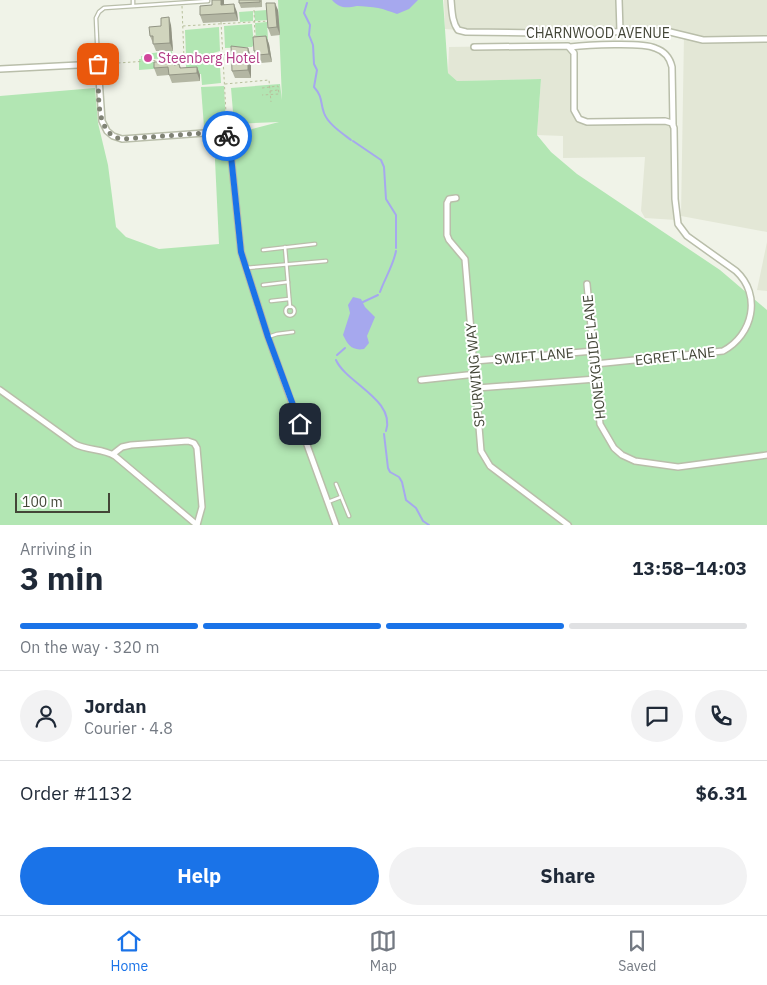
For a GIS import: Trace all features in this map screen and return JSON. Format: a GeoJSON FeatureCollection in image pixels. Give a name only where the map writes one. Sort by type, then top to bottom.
{"type":"FeatureCollection","features":[{"type":"Feature","properties":{"kind":"street","name":"CHARNWOOD AVENUE"},"geometry":{"type":"LineString","coordinates":[[451,0],[453,19],[458,30],[475,33],[670,31],[703,40],[767,38]]}},
{"type":"Feature","properties":{"kind":"street"},"geometry":{"type":"LineString","coordinates":[[619,0],[620,31]]}},
{"type":"Feature","properties":{"kind":"street","name":"EGRET LANE"},"geometry":{"type":"LineString","coordinates":[[474,47],[560,45],[570,47],[650,46],[664,53],[670,60],[672,68],[675,199],[678,224],[687,236],[743,278],[752,301],[750,321],[739,339],[728,348],[719,352],[595,364]]}},
{"type":"Feature","properties":{"kind":"street"},"geometry":{"type":"LineString","coordinates":[[570,47],[574,53],[575,113],[580,120],[587,122],[668,121],[673,124]]}},
{"type":"Feature","properties":{"kind":"street"},"geometry":{"type":"LineString","coordinates":[[0,69],[98,64],[102,121],[107,131],[113,136],[122,139],[218,132],[226,134],[230,141],[241,252],[268,337],[336,525]]}},
{"type":"Feature","properties":{"kind":"street","name":"SPURWING WAY"},"geometry":{"type":"LineString","coordinates":[[456,198],[449,199],[447,203],[447,236],[465,259],[481,451],[488,463],[568,525]]}},
{"type":"Feature","properties":{"kind":"street","name":"HONEYGUIDE LANE"},"geometry":{"type":"LineString","coordinates":[[587,284],[602,428],[614,448],[630,459],[678,467],[767,455]]}},
{"type":"Feature","properties":{"kind":"street","name":"SWIFT LANE"},"geometry":{"type":"LineString","coordinates":[[475,361],[594,351]]}},
{"type":"Feature","properties":{"kind":"street"},"geometry":{"type":"LineString","coordinates":[[421,380],[476,374]]}},
{"type":"Feature","properties":{"kind":"street"},"geometry":{"type":"LineString","coordinates":[[477,388],[596,379]]}},
{"type":"Feature","properties":{"kind":"street"},"geometry":{"type":"LineString","coordinates":[[0,390],[75,444],[84,448],[102,449],[113,454],[197,525],[202,507],[197,448],[194,442],[131,445],[122,447],[113,454]]}},
{"type":"Feature","properties":{"kind":"lane"},"geometry":{"type":"LineString","coordinates":[[133,0],[133,5]]}},
{"type":"Feature","properties":{"kind":"lane"},"geometry":{"type":"LineString","coordinates":[[98,64],[96,18],[104,8],[109,6],[208,1]]}},
{"type":"Feature","properties":{"kind":"lane"},"geometry":{"type":"LineString","coordinates":[[263,250],[315,244]]}},
{"type":"Feature","properties":{"kind":"lane"},"geometry":{"type":"LineString","coordinates":[[286,247],[290,307]]}},
{"type":"Feature","properties":{"kind":"lane"},"geometry":{"type":"LineString","coordinates":[[246,268],[326,261]]}},
{"type":"Feature","properties":{"kind":"lane"},"geometry":{"type":"LineString","coordinates":[[263,285],[288,282]]}},
{"type":"Feature","properties":{"kind":"lane"},"geometry":{"type":"LineString","coordinates":[[271,301],[289,300]]}},
{"type":"Feature","properties":{"kind":"lane"},"geometry":{"type":"LineString","coordinates":[[268,337],[292,332]]}},
{"type":"Feature","properties":{"kind":"lane"},"geometry":{"type":"LineString","coordinates":[[336,484],[349,516]]}},
{"type":"Feature","properties":{"kind":"lane"},"geometry":{"type":"LineString","coordinates":[[328,502],[341,497]]}},
{"type":"Feature","properties":{"kind":"path"},"geometry":{"type":"LineString","coordinates":[[182,3],[184,59]]}},
{"type":"Feature","properties":{"kind":"path"},"geometry":{"type":"LineString","coordinates":[[254,10],[255,41]]}},
{"type":"Feature","properties":{"kind":"path"},"geometry":{"type":"LineString","coordinates":[[183,26],[270,21]]}},
{"type":"Feature","properties":{"kind":"path"},"geometry":{"type":"LineString","coordinates":[[221,23],[228,130],[226,134]]}},
{"type":"Feature","properties":{"kind":"path"},"geometry":{"type":"LineString","coordinates":[[98,64],[223,56],[228,52],[237,51]]}},
{"type":"Feature","properties":{"kind":"path"},"geometry":{"type":"LineString","coordinates":[[224,84],[269,80],[271,102]]}},
{"type":"Feature","properties":{"kind":"path"},"geometry":{"type":"LineString","coordinates":[[274,86],[275,94]]}},
{"type":"Feature","properties":{"kind":"path"},"geometry":{"type":"LineString","coordinates":[[262,88],[278,86],[279,94],[262,95]]}},
{"type":"Feature","properties":{"kind":"path"},"geometry":{"type":"LineString","coordinates":[[266,87],[266,95]]}},
{"type":"Feature","properties":{"kind":"path"},"geometry":{"type":"LineString","coordinates":[[270,91],[278,90]]}},
{"type":"Feature","properties":{"kind":"shaded area"},"geometry":{"type":"Polygon","coordinates":[[[444,0],[767,0],[767,232],[681,216],[684,35],[674,32],[445,29],[444,0]]]}},
{"type":"Feature","properties":{"kind":"shaded area"},"geometry":{"type":"Polygon","coordinates":[[[560,45],[573,50],[575,113],[580,119],[672,123],[676,220],[645,218],[641,211],[645,157],[563,158],[563,136],[537,135],[541,79],[457,81],[448,73],[449,47],[560,45]]]}},
{"type":"Feature","properties":{"kind":"shaded area"},"geometry":{"type":"Polygon","coordinates":[[[767,242],[767,291],[757,290],[767,242]]]}},
{"type":"Feature","properties":{"kind":"green space"},"geometry":{"type":"Polygon","coordinates":[[[278,0],[443,0],[448,73],[457,81],[541,79],[537,135],[551,152],[577,174],[720,270],[767,310],[767,525],[0,525],[0,96],[95,88],[98,123],[108,165],[116,227],[126,237],[159,249],[219,244],[214,139],[279,122],[234,124],[231,88],[280,84],[282,100],[278,0]]]}},
{"type":"Feature","properties":{"kind":"green space"},"geometry":{"type":"Polygon","coordinates":[[[267,10],[267,20],[255,21],[254,11],[267,10]]]}},
{"type":"Feature","properties":{"kind":"green space"},"geometry":{"type":"Polygon","coordinates":[[[253,11],[253,21],[240,22],[239,12],[253,11]]]}},
{"type":"Feature","properties":{"kind":"green space"},"geometry":{"type":"Polygon","coordinates":[[[267,22],[268,40],[256,40],[255,23],[267,22]]]}},
{"type":"Feature","properties":{"kind":"green space"},"geometry":{"type":"Polygon","coordinates":[[[252,24],[254,44],[252,47],[225,48],[224,26],[252,24]]]}},
{"type":"Feature","properties":{"kind":"green space"},"geometry":{"type":"Polygon","coordinates":[[[219,27],[220,51],[210,54],[186,56],[185,30],[219,27]]]}},
{"type":"Feature","properties":{"kind":"green space"},"geometry":{"type":"Polygon","coordinates":[[[172,51],[173,58],[152,59],[152,62],[165,62],[165,68],[139,70],[139,59],[141,59],[143,54],[172,51]]]}},
{"type":"Feature","properties":{"kind":"green space"},"geometry":{"type":"Polygon","coordinates":[[[214,61],[220,66],[221,83],[202,85],[201,74],[191,74],[186,71],[186,62],[214,61]]]}},
{"type":"Feature","properties":{"kind":"green space"},"geometry":{"type":"Polygon","coordinates":[[[224,86],[226,125],[204,127],[201,87],[224,86]]]}},
{"type":"Feature","properties":{"kind":"water"},"geometry":{"type":"Polygon","coordinates":[[[332,0],[418,0],[409,9],[397,14],[373,7],[344,7],[332,0]]]}},
{"type":"Feature","properties":{"kind":"water"},"geometry":{"type":"Polygon","coordinates":[[[353,297],[361,299],[365,307],[375,317],[367,336],[369,343],[364,349],[351,347],[343,335],[350,313],[348,305],[353,297]]]}},
{"type":"Feature","properties":{"kind":"building"},"geometry":{"type":"Polygon","coordinates":[[[212,0],[221,0],[221,5],[234,4],[235,13],[200,15],[200,6],[212,5],[212,0]]]}},
{"type":"Feature","properties":{"kind":"building"},"geometry":{"type":"Polygon","coordinates":[[[239,0],[260,0],[260,2],[239,3],[239,0]]]}},
{"type":"Feature","properties":{"kind":"building"},"geometry":{"type":"Polygon","coordinates":[[[266,3],[275,3],[277,27],[268,28],[266,3]]]}},
{"type":"Feature","properties":{"kind":"building"},"geometry":{"type":"Polygon","coordinates":[[[169,17],[170,43],[153,44],[153,36],[150,36],[149,27],[161,26],[161,18],[169,17]]]}},
{"type":"Feature","properties":{"kind":"building"},"geometry":{"type":"Polygon","coordinates":[[[266,36],[269,54],[258,55],[258,51],[254,51],[253,37],[266,36]]]}},
{"type":"Feature","properties":{"kind":"building"},"geometry":{"type":"Polygon","coordinates":[[[231,46],[248,48],[248,70],[232,71],[231,46]]]}},
{"type":"Feature","properties":{"kind":"building"},"geometry":{"type":"Polygon","coordinates":[[[173,61],[174,65],[179,64],[180,68],[197,67],[197,73],[169,75],[168,67],[154,68],[154,62],[173,61]]]}},
{"type":"Feature","properties":{"kind":"waterway"},"geometry":{"type":"LineString","coordinates":[[307,3],[304,13],[310,25],[309,35],[313,45],[314,64],[317,70],[314,87],[320,97],[326,117],[351,140]]}},
{"type":"Feature","properties":{"kind":"waterway"},"geometry":{"type":"LineString","coordinates":[[353,141],[381,160],[384,167],[386,199],[396,215],[396,248]]}},
{"type":"Feature","properties":{"kind":"waterway"},"geometry":{"type":"LineString","coordinates":[[380,292],[396,251]]}},
{"type":"Feature","properties":{"kind":"waterway"},"geometry":{"type":"LineString","coordinates":[[363,302],[378,295]]}},
{"type":"Feature","properties":{"kind":"waterway"},"geometry":{"type":"LineString","coordinates":[[337,355],[345,348]]}},
{"type":"Feature","properties":{"kind":"waterway"},"geometry":{"type":"LineString","coordinates":[[336,360],[341,368],[369,392],[384,410],[387,420],[386,431]]}},
{"type":"Feature","properties":{"kind":"waterway"},"geometry":{"type":"LineString","coordinates":[[384,434],[388,468],[402,482],[406,500],[416,508],[423,521],[429,525]]}},
{"type":"Feature","properties":{"kind":"way so far"},"geometry":{"type":"LineString","coordinates":[[98,64],[102,121],[107,131],[113,136],[122,139],[218,132],[224,133],[227,136]]}},
{"type":"Feature","properties":{"kind":"place","name":"Steenberg Hotel"},"geometry":{"type":"Point","coordinates":[148,58]}},
{"type":"Feature","properties":{"kind":"route"},"geometry":{"type":"LineString","coordinates":[[227,136],[230,141],[241,252],[268,337],[300,424]]}}]}
